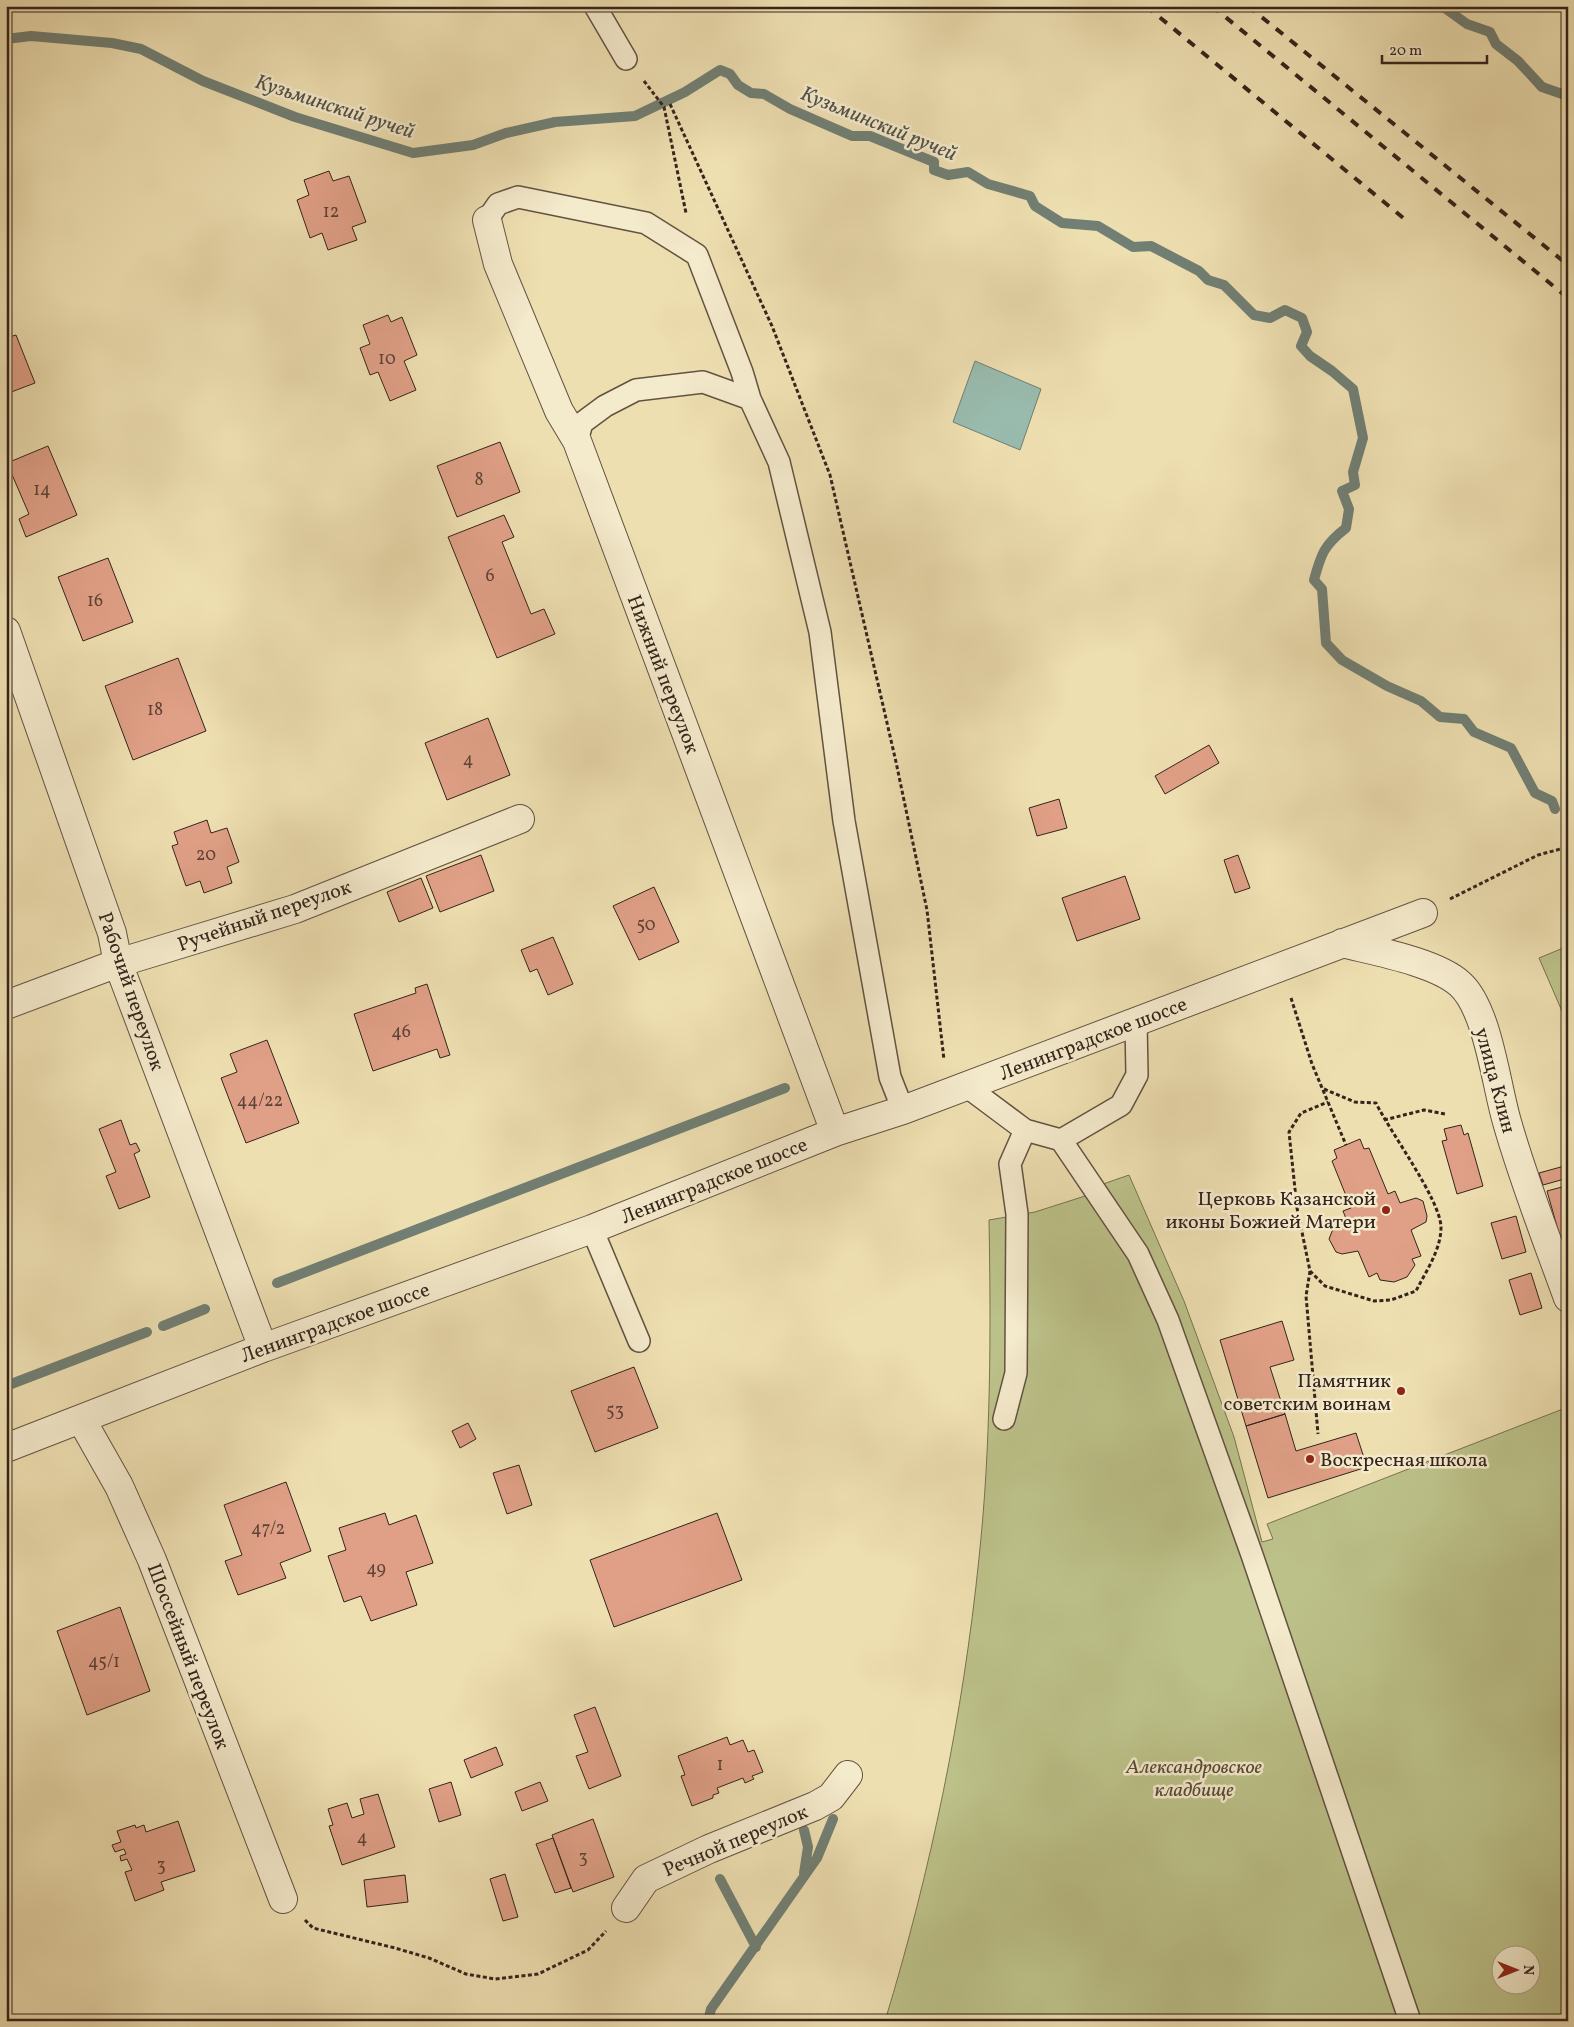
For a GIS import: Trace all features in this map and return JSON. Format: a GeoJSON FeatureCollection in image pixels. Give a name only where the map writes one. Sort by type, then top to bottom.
{"type":"FeatureCollection","features":[{"type":"Feature","properties":{"kind":"street","name":"Нижний переулок"},"geometry":{"type":"LineString","coordinates":[[488,220],[502,274],[559,411],[577,441],[835,1132]]}},
{"type":"Feature","properties":{"kind":"street","name":"Рабочий переулок"},"geometry":{"type":"LineString","coordinates":[[6,631],[112,933],[118,963],[263,1348]]}},
{"type":"Feature","properties":{"kind":"street","name":"Ручейный переулок"},"geometry":{"type":"LineString","coordinates":[[6,1005],[118,963],[295,909],[520,819]]}},
{"type":"Feature","properties":{"kind":"street","name":"Ленинградское шоссе"},"geometry":{"type":"LineString","coordinates":[[6,1448],[263,1348],[592,1229],[835,1132],[904,1110],[1423,913]]}},
{"type":"Feature","properties":{"kind":"street","name":"улица Клин"},"geometry":{"type":"LineString","coordinates":[[1342,943],[1406,959],[1438,972],[1460,984],[1474,1002],[1485,1032],[1507,1122],[1527,1185],[1568,1298]]}},
{"type":"Feature","properties":{"kind":"street","name":"Шоссейный переулок"},"geometry":{"type":"LineString","coordinates":[[81,1419],[119,1486],[152,1560],[283,1899]]}},
{"type":"Feature","properties":{"kind":"street","name":"Речной переулок"},"geometry":{"type":"LineString","coordinates":[[626,1908],[646,1879],[709,1849],[815,1806],[830,1797],[848,1775]]}},
{"type":"Feature","properties":{"kind":"lane"},"geometry":{"type":"LineString","coordinates":[[595,6],[626,59]]}},
{"type":"Feature","properties":{"kind":"lane"},"geometry":{"type":"LineString","coordinates":[[488,220],[498,204],[518,197],[646,223],[697,255],[742,372],[750,399],[779,462],[820,632],[846,830],[890,1077],[904,1110]]}},
{"type":"Feature","properties":{"kind":"lane"},"geometry":{"type":"LineString","coordinates":[[577,441],[582,423],[605,406],[636,390],[703,382],[750,399]]}},
{"type":"Feature","properties":{"kind":"lane"},"geometry":{"type":"LineString","coordinates":[[1061,1140],[1121,1105],[1138,1075],[1136,1021]]}},
{"type":"Feature","properties":{"kind":"lane"},"geometry":{"type":"LineString","coordinates":[[966,1086],[1025,1130],[1061,1140],[1138,1254],[1168,1320],[1256,1564],[1410,2021]]}},
{"type":"Feature","properties":{"kind":"lane"},"geometry":{"type":"LineString","coordinates":[[1004,1419],[1016,1373],[1017,1214],[1010,1164],[1025,1130]]}},
{"type":"Feature","properties":{"kind":"lane"},"geometry":{"type":"LineString","coordinates":[[592,1229],[639,1340]]}},
{"type":"Feature","properties":{"kind":"path"},"geometry":{"type":"LineString","coordinates":[[1507,6],[1514,11]]}},
{"type":"Feature","properties":{"kind":"path"},"geometry":{"type":"LineString","coordinates":[[658,98],[664,107],[687,219],[697,255]]}},
{"type":"Feature","properties":{"kind":"path"},"geometry":{"type":"LineString","coordinates":[[1423,913],[1538,855],[1568,848]]}},
{"type":"Feature","properties":{"kind":"path"},"geometry":{"type":"LineString","coordinates":[[1280,967],[1312,1064],[1346,1145]]}},
{"type":"Feature","properties":{"kind":"path"},"geometry":{"type":"LineString","coordinates":[[1310,1271],[1325,1286],[1374,1301],[1391,1300],[1416,1291],[1437,1249],[1441,1226],[1435,1204],[1384,1120],[1376,1103],[1354,1102],[1324,1089]]}},
{"type":"Feature","properties":{"kind":"path"},"geometry":{"type":"LineString","coordinates":[[1318,1434],[1306,1296],[1310,1271],[1297,1208],[1289,1132],[1301,1113],[1328,1102]]}},
{"type":"Feature","properties":{"kind":"path"},"geometry":{"type":"LineString","coordinates":[[1384,1120],[1424,1110],[1445,1114]]}},
{"type":"Feature","properties":{"kind":"path"},"geometry":{"type":"LineString","coordinates":[[283,1899],[313,1928],[395,1948],[428,1958],[466,1974],[495,1980],[538,1974],[588,1950],[626,1908]]}},
{"type":"Feature","properties":{"kind":"green space"},"geometry":{"type":"Polygon","coordinates":[[[1568,946],[1568,1025],[1539,958],[1568,946]]]}},
{"type":"Feature","properties":{"kind":"green space","name":"Александровское кладбище"},"geometry":{"type":"Polygon","coordinates":[[[1129,1175],[1184,1301],[1234,1437],[1262,1542],[1273,1539],[1267,1524],[1568,1407],[1568,2021],[885,2021],[902,1964],[931,1850],[954,1734],[972,1617],[983,1516],[988,1431],[990,1347],[989,1220],[1035,1212],[1085,1196],[1083,1191],[1129,1175]]]}},
{"type":"Feature","properties":{"kind":"shaded area"},"geometry":{"type":"Polygon","coordinates":[[[975,361],[1041,389],[1020,450],[953,422],[975,361]]]}},
{"type":"Feature","properties":{"kind":"building"},"geometry":{"type":"Polygon","coordinates":[[[329,171],[333,181],[349,176],[366,222],[352,227],[357,240],[328,250],[322,233],[310,238],[297,200],[309,195],[304,180],[329,171]]]}},
{"type":"Feature","properties":{"kind":"building"},"geometry":{"type":"Polygon","coordinates":[[[388,315],[391,322],[402,317],[417,355],[404,361],[416,390],[390,401],[378,372],[370,375],[360,348],[370,344],[363,325],[388,315]]]}},
{"type":"Feature","properties":{"kind":"building"},"geometry":{"type":"Polygon","coordinates":[[[16,335],[35,383],[6,394],[6,338],[16,335]]]}},
{"type":"Feature","properties":{"kind":"building"},"geometry":{"type":"Polygon","coordinates":[[[500,442],[520,492],[457,517],[437,466],[500,442]]]}},
{"type":"Feature","properties":{"kind":"building"},"geometry":{"type":"Polygon","coordinates":[[[48,446],[77,515],[26,537],[19,519],[29,514],[7,463],[48,446]]]}},
{"type":"Feature","properties":{"kind":"building"},"geometry":{"type":"Polygon","coordinates":[[[504,515],[514,537],[502,542],[531,614],[544,609],[555,634],[497,658],[448,537],[504,515]]]}},
{"type":"Feature","properties":{"kind":"building"},"geometry":{"type":"Polygon","coordinates":[[[108,558],[133,622],[83,641],[58,577],[108,558]]]}},
{"type":"Feature","properties":{"kind":"building"},"geometry":{"type":"Polygon","coordinates":[[[178,658],[206,731],[133,760],[105,686],[178,658]]]}},
{"type":"Feature","properties":{"kind":"building"},"geometry":{"type":"Polygon","coordinates":[[[488,718],[510,775],[447,800],[425,743],[488,718]]]}},
{"type":"Feature","properties":{"kind":"building"},"geometry":{"type":"Polygon","coordinates":[[[1209,745],[1219,763],[1165,794],[1155,776],[1209,745]]]}},
{"type":"Feature","properties":{"kind":"building"},"geometry":{"type":"Polygon","coordinates":[[[1059,799],[1067,828],[1037,836],[1029,808],[1059,799]]]}},
{"type":"Feature","properties":{"kind":"building"},"geometry":{"type":"Polygon","coordinates":[[[207,820],[211,833],[227,828],[239,862],[227,867],[232,883],[204,893],[200,881],[186,886],[172,846],[178,844],[174,832],[207,820]]]}},
{"type":"Feature","properties":{"kind":"building"},"geometry":{"type":"Polygon","coordinates":[[[481,855],[494,891],[440,912],[426,876],[481,855]]]}},
{"type":"Feature","properties":{"kind":"building"},"geometry":{"type":"Polygon","coordinates":[[[1238,855],[1250,888],[1235,893],[1224,860],[1238,855]]]}},
{"type":"Feature","properties":{"kind":"building"},"geometry":{"type":"Polygon","coordinates":[[[1125,876],[1140,919],[1077,941],[1062,898],[1125,876]]]}},
{"type":"Feature","properties":{"kind":"building"},"geometry":{"type":"Polygon","coordinates":[[[421,878],[433,908],[399,922],[387,892],[421,878]]]}},
{"type":"Feature","properties":{"kind":"building"},"geometry":{"type":"Polygon","coordinates":[[[654,887],[679,942],[639,960],[613,906],[654,887]]]}},
{"type":"Feature","properties":{"kind":"building"},"geometry":{"type":"Polygon","coordinates":[[[553,937],[573,984],[548,995],[537,969],[530,972],[521,950],[553,937]]]}},
{"type":"Feature","properties":{"kind":"building"},"geometry":{"type":"Polygon","coordinates":[[[427,984],[450,1055],[440,1058],[437,1049],[373,1071],[354,1014],[416,993],[415,988],[427,984]]]}},
{"type":"Feature","properties":{"kind":"building"},"geometry":{"type":"Polygon","coordinates":[[[267,1040],[299,1123],[246,1143],[221,1078],[237,1072],[230,1054],[267,1040]]]}},
{"type":"Feature","properties":{"kind":"building"},"geometry":{"type":"Polygon","coordinates":[[[121,1120],[130,1145],[136,1143],[140,1151],[134,1154],[150,1197],[119,1209],[106,1176],[116,1172],[99,1129],[121,1120]]]}},
{"type":"Feature","properties":{"kind":"building"},"geometry":{"type":"Polygon","coordinates":[[[1461,1125],[1464,1135],[1468,1133],[1483,1186],[1457,1194],[1442,1141],[1447,1140],[1444,1129],[1461,1125]]]}},
{"type":"Feature","properties":{"kind":"building","name":"Церковь Казанской иконы Божией Матери"},"geometry":{"type":"Polygon","coordinates":[[[1360,1139],[1364,1149],[1369,1148],[1388,1194],[1395,1191],[1400,1203],[1416,1198],[1423,1201],[1427,1216],[1426,1222],[1411,1230],[1421,1256],[1412,1259],[1415,1265],[1407,1277],[1394,1282],[1380,1280],[1377,1273],[1369,1277],[1358,1251],[1342,1254],[1336,1252],[1329,1239],[1333,1229],[1347,1221],[1343,1211],[1351,1208],[1332,1161],[1337,1158],[1334,1150],[1360,1139]]]}},
{"type":"Feature","properties":{"kind":"building"},"geometry":{"type":"Polygon","coordinates":[[[1568,1165],[1568,1178],[1543,1185],[1539,1173],[1568,1165]]]}},
{"type":"Feature","properties":{"kind":"building"},"geometry":{"type":"Polygon","coordinates":[[[1562,1187],[1568,1207],[1568,1235],[1560,1237],[1547,1191],[1562,1187]]]}},
{"type":"Feature","properties":{"kind":"building"},"geometry":{"type":"Polygon","coordinates":[[[1516,1216],[1526,1252],[1502,1259],[1491,1223],[1516,1216]]]}},
{"type":"Feature","properties":{"kind":"building"},"geometry":{"type":"Polygon","coordinates":[[[1531,1273],[1542,1308],[1520,1315],[1509,1280],[1531,1273]]]}},
{"type":"Feature","properties":{"kind":"building"},"geometry":{"type":"Polygon","coordinates":[[[1282,1321],[1294,1360],[1270,1367],[1285,1414],[1246,1426],[1220,1340],[1282,1321]]]}},
{"type":"Feature","properties":{"kind":"building"},"geometry":{"type":"Polygon","coordinates":[[[634,1367],[658,1428],[595,1452],[571,1391],[634,1367]]]}},
{"type":"Feature","properties":{"kind":"building","name":"Воскресная школа"},"geometry":{"type":"Polygon","coordinates":[[[1285,1414],[1296,1451],[1356,1433],[1367,1467],[1268,1498],[1246,1426],[1285,1414]]]}},
{"type":"Feature","properties":{"kind":"building"},"geometry":{"type":"Polygon","coordinates":[[[468,1423],[476,1439],[460,1448],[452,1431],[468,1423]]]}},
{"type":"Feature","properties":{"kind":"building"},"geometry":{"type":"Polygon","coordinates":[[[519,1465],[532,1505],[507,1514],[493,1473],[519,1465]]]}},
{"type":"Feature","properties":{"kind":"building"},"geometry":{"type":"Polygon","coordinates":[[[286,1482],[311,1551],[280,1563],[286,1578],[238,1595],[225,1561],[242,1555],[224,1505],[286,1482]]]}},
{"type":"Feature","properties":{"kind":"building"},"geometry":{"type":"Polygon","coordinates":[[[385,1513],[389,1525],[416,1515],[433,1563],[406,1572],[417,1605],[371,1621],[361,1596],[344,1602],[328,1556],[346,1550],[339,1528],[385,1513]]]}},
{"type":"Feature","properties":{"kind":"building"},"geometry":{"type":"Polygon","coordinates":[[[717,1513],[742,1580],[614,1627],[590,1560],[717,1513]]]}},
{"type":"Feature","properties":{"kind":"building"},"geometry":{"type":"Polygon","coordinates":[[[120,1607],[150,1691],[87,1715],[57,1631],[120,1607]]]}},
{"type":"Feature","properties":{"kind":"building"},"geometry":{"type":"Polygon","coordinates":[[[595,1707],[621,1776],[589,1789],[576,1756],[588,1752],[574,1715],[595,1707]]]}},
{"type":"Feature","properties":{"kind":"building"},"geometry":{"type":"Polygon","coordinates":[[[727,1737],[730,1745],[743,1740],[748,1752],[754,1750],[763,1772],[752,1776],[754,1779],[745,1783],[743,1778],[717,1788],[719,1793],[713,1795],[713,1798],[692,1806],[681,1776],[685,1775],[678,1756],[727,1737]]]}},
{"type":"Feature","properties":{"kind":"building"},"geometry":{"type":"Polygon","coordinates":[[[496,1747],[503,1765],[471,1778],[464,1760],[496,1747]]]}},
{"type":"Feature","properties":{"kind":"building"},"geometry":{"type":"Polygon","coordinates":[[[451,1782],[461,1815],[439,1822],[429,1789],[451,1782]]]}},
{"type":"Feature","properties":{"kind":"building"},"geometry":{"type":"Polygon","coordinates":[[[540,1782],[548,1801],[522,1811],[515,1792],[540,1782]]]}},
{"type":"Feature","properties":{"kind":"building"},"geometry":{"type":"Polygon","coordinates":[[[378,1794],[395,1847],[342,1865],[329,1826],[333,1825],[328,1809],[347,1803],[352,1818],[364,1814],[360,1799],[378,1794]]]}},
{"type":"Feature","properties":{"kind":"building"},"geometry":{"type":"Polygon","coordinates":[[[593,1819],[614,1877],[573,1892],[552,1835],[593,1819]]]}},
{"type":"Feature","properties":{"kind":"building"},"geometry":{"type":"Polygon","coordinates":[[[178,1821],[195,1871],[161,1882],[164,1890],[135,1901],[125,1872],[132,1870],[127,1859],[121,1861],[120,1856],[126,1854],[124,1849],[115,1852],[112,1845],[121,1842],[117,1831],[135,1825],[136,1828],[144,1825],[146,1832],[178,1821]]]}},
{"type":"Feature","properties":{"kind":"building"},"geometry":{"type":"Polygon","coordinates":[[[553,1838],[571,1888],[555,1893],[536,1844],[553,1838]]]}},
{"type":"Feature","properties":{"kind":"building"},"geometry":{"type":"Polygon","coordinates":[[[505,1874],[518,1917],[503,1921],[490,1879],[505,1874]]]}},
{"type":"Feature","properties":{"kind":"building"},"geometry":{"type":"Polygon","coordinates":[[[405,1875],[408,1902],[367,1907],[364,1880],[405,1875]]]}},
{"type":"Feature","properties":{"kind":"waterway"},"geometry":{"type":"LineString","coordinates":[[1442,6],[1467,24],[1490,32],[1496,44],[1518,61],[1542,87],[1568,96]]}},
{"type":"Feature","properties":{"kind":"waterway","name":"Кузьминский ручей"},"geometry":{"type":"LineString","coordinates":[[6,39],[31,36],[112,43],[141,49],[203,81],[295,117],[413,153],[473,145],[506,133],[555,122],[635,116],[685,92],[720,70],[730,74],[738,85],[751,93],[764,94],[790,109],[852,136],[870,136],[934,162],[934,170],[948,175],[968,172],[988,184],[1030,196],[1035,206],[1062,223],[1098,226],[1133,247],[1151,246],[1199,271],[1208,280],[1224,285],[1254,315],[1270,318],[1285,310],[1302,318],[1307,332],[1301,346],[1310,356],[1353,389],[1363,438],[1353,472],[1355,485],[1342,491],[1349,509],[1346,528],[1324,551],[1314,580],[1322,589],[1326,643],[1342,660],[1387,686],[1421,701],[1440,717],[1464,719],[1474,732],[1511,748],[1535,793],[1552,801],[1555,809]]}},
{"type":"Feature","properties":{"kind":"waterway"},"geometry":{"type":"LineString","coordinates":[[277,1283],[785,1088]]}},
{"type":"Feature","properties":{"kind":"waterway"},"geometry":{"type":"LineString","coordinates":[[163,1326],[205,1309]]}},
{"type":"Feature","properties":{"kind":"waterway"},"geometry":{"type":"LineString","coordinates":[[6,1386],[147,1332]]}},
{"type":"Feature","properties":{"kind":"waterway"},"geometry":{"type":"LineString","coordinates":[[708,2021],[711,2009],[817,1858],[833,1819]]}},
{"type":"Feature","properties":{"kind":"waterway"},"geometry":{"type":"LineString","coordinates":[[804,1830],[808,1847],[804,1873]]}},
{"type":"Feature","properties":{"kind":"waterway"},"geometry":{"type":"LineString","coordinates":[[720,1879],[756,1947]]}},
{"type":"Feature","properties":{"kind":"railway"},"geometry":{"type":"LineString","coordinates":[[1146,6],[1407,221]]}},
{"type":"Feature","properties":{"kind":"railway"},"geometry":{"type":"LineString","coordinates":[[1212,6],[1568,298]]}},
{"type":"Feature","properties":{"kind":"railway"},"geometry":{"type":"LineString","coordinates":[[1248,6],[1568,265]]}},
{"type":"Feature","properties":{"kind":"place","name":"Церковь Казанской иконы Божией Матери"},"geometry":{"type":"Point","coordinates":[1386,1210]}},
{"type":"Feature","properties":{"kind":"place","name":"Памятник советским воинам"},"geometry":{"type":"Point","coordinates":[1401,1391]}},
{"type":"Feature","properties":{"kind":"place","name":"Воскресная школа"},"geometry":{"type":"Point","coordinates":[1310,1459]}}]}
